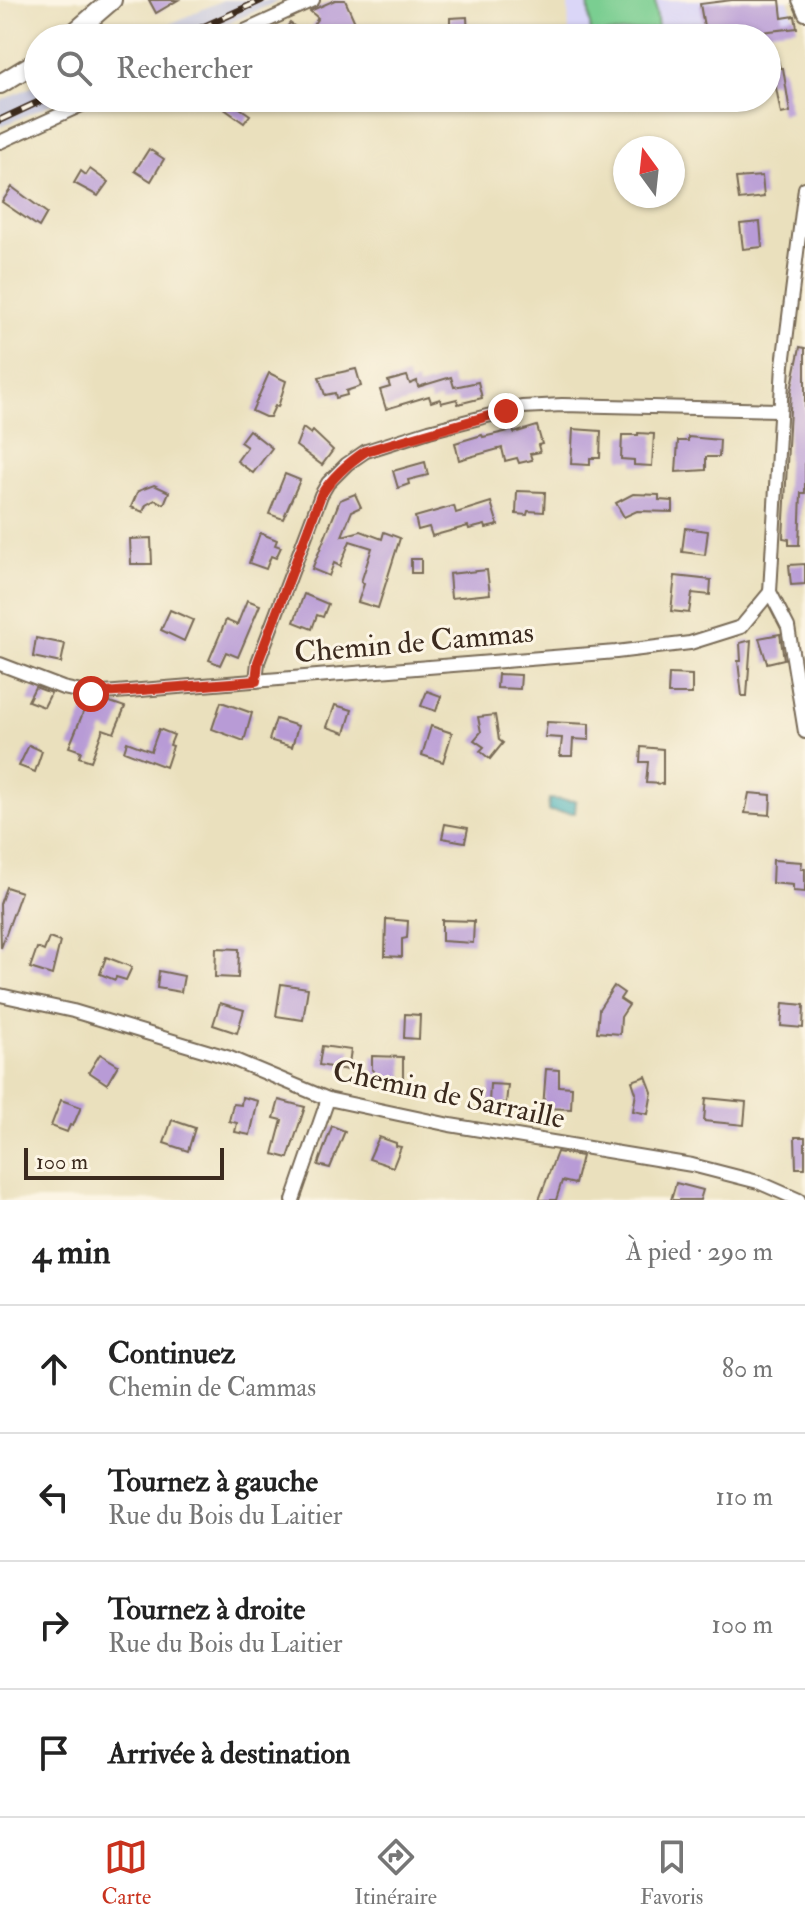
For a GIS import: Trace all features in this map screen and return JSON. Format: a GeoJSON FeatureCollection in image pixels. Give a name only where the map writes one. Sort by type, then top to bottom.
{"type":"FeatureCollection","features":[{"type":"Feature","properties":{"kind":"main road"},"geometry":{"type":"LineString","coordinates":[[84,24],[112,0]]}},
{"type":"Feature","properties":{"kind":"main road"},"geometry":{"type":"LineString","coordinates":[[0,84],[24,69]]}},
{"type":"Feature","properties":{"kind":"street"},"geometry":{"type":"LineString","coordinates":[[260,24],[313,0]]}},
{"type":"Feature","properties":{"kind":"street"},"geometry":{"type":"LineString","coordinates":[[799,0],[805,14]]}},
{"type":"Feature","properties":{"kind":"street"},"geometry":{"type":"LineString","coordinates":[[0,142],[66,112]]}},
{"type":"Feature","properties":{"kind":"street"},"geometry":{"type":"LineString","coordinates":[[805,188],[783,365],[770,592],[788,627],[805,732]]}},
{"type":"Feature","properties":{"kind":"street"},"geometry":{"type":"LineString","coordinates":[[256,681],[258,662],[321,495],[347,464],[366,451],[522,407],[562,405],[780,410]]}},
{"type":"Feature","properties":{"kind":"street","name":"Chemin de Cammas"},"geometry":{"type":"LineString","coordinates":[[0,664],[63,688],[91,694],[600,653],[690,643],[741,627],[770,592]]}},
{"type":"Feature","properties":{"kind":"street","name":"Chemin de Sarraille"},"geometry":{"type":"LineString","coordinates":[[0,995],[73,1011],[230,1058],[328,1099],[450,1125],[692,1165],[758,1182],[799,1200]]}},
{"type":"Feature","properties":{"kind":"street"},"geometry":{"type":"LineString","coordinates":[[293,1200],[328,1099]]}},
{"type":"Feature","properties":{"kind":"shaded area"},"geometry":{"type":"Polygon","coordinates":[[[223,0],[280,0],[227,24],[170,24],[223,0]]]}},
{"type":"Feature","properties":{"kind":"shaded area"},"geometry":{"type":"Polygon","coordinates":[[[568,0],[788,0],[797,28],[781,30],[781,24],[569,24],[568,0]]]}},
{"type":"Feature","properties":{"kind":"shaded area"},"geometry":{"type":"Polygon","coordinates":[[[24,90],[24,112],[33,112],[0,127],[0,101],[24,90]]]}},
{"type":"Feature","properties":{"kind":"green space"},"geometry":{"type":"Polygon","coordinates":[[[588,0],[655,0],[657,24],[590,24],[588,0]]]}},
{"type":"Feature","properties":{"kind":"water"},"geometry":{"type":"Polygon","coordinates":[[[549,799],[576,801],[575,813],[548,811],[549,799]]]}},
{"type":"Feature","properties":{"kind":"building"},"geometry":{"type":"Polygon","coordinates":[[[149,0],[178,0],[156,13],[149,0]]]}},
{"type":"Feature","properties":{"kind":"building"},"geometry":{"type":"Polygon","coordinates":[[[335,0],[345,0],[356,24],[314,24],[318,18],[310,11],[335,0]]]}},
{"type":"Feature","properties":{"kind":"building"},"geometry":{"type":"Polygon","coordinates":[[[780,0],[782,18],[795,16],[797,28],[781,30],[781,24],[704,24],[700,4],[780,0]]]}},
{"type":"Feature","properties":{"kind":"building"},"geometry":{"type":"Polygon","coordinates":[[[467,17],[467,24],[450,24],[450,18],[467,17]]]}},
{"type":"Feature","properties":{"kind":"building"},"geometry":{"type":"Polygon","coordinates":[[[781,68],[783,68],[790,112],[781,114],[781,68]]]}},
{"type":"Feature","properties":{"kind":"building"},"geometry":{"type":"Polygon","coordinates":[[[229,112],[250,115],[244,123],[229,112]]]}},
{"type":"Feature","properties":{"kind":"building"},"geometry":{"type":"Polygon","coordinates":[[[149,149],[164,159],[151,181],[135,171],[149,149]]]}},
{"type":"Feature","properties":{"kind":"building"},"geometry":{"type":"Polygon","coordinates":[[[90,169],[108,182],[98,196],[74,183],[81,171],[86,175],[90,169]]]}},
{"type":"Feature","properties":{"kind":"building"},"geometry":{"type":"Polygon","coordinates":[[[762,176],[764,197],[739,200],[736,178],[762,176]]]}},
{"type":"Feature","properties":{"kind":"building"},"geometry":{"type":"Polygon","coordinates":[[[12,187],[47,213],[39,227],[2,202],[12,187]]]}},
{"type":"Feature","properties":{"kind":"building"},"geometry":{"type":"Polygon","coordinates":[[[760,222],[762,247],[743,249],[740,224],[760,222]]]}},
{"type":"Feature","properties":{"kind":"building"},"geometry":{"type":"Polygon","coordinates":[[[800,347],[805,348],[805,493],[801,493],[799,545],[789,545],[789,539],[783,538],[791,391],[800,347]]]}},
{"type":"Feature","properties":{"kind":"building"},"geometry":{"type":"Polygon","coordinates":[[[356,369],[361,386],[336,398],[335,393],[325,395],[319,377],[356,369]]]}},
{"type":"Feature","properties":{"kind":"building"},"geometry":{"type":"Polygon","coordinates":[[[269,373],[286,381],[278,407],[275,406],[270,417],[265,417],[252,411],[269,373]]]}},
{"type":"Feature","properties":{"kind":"building"},"geometry":{"type":"Polygon","coordinates":[[[407,376],[410,384],[417,381],[418,387],[451,377],[454,387],[478,382],[482,398],[458,404],[457,399],[431,402],[429,396],[386,409],[380,390],[390,387],[388,381],[407,376]]]}},
{"type":"Feature","properties":{"kind":"building"},"geometry":{"type":"Polygon","coordinates":[[[537,426],[542,444],[538,445],[540,452],[530,454],[532,460],[519,463],[517,458],[505,461],[502,448],[459,460],[455,443],[537,426]]]}},
{"type":"Feature","properties":{"kind":"building"},"geometry":{"type":"Polygon","coordinates":[[[303,428],[311,434],[313,431],[333,450],[322,465],[296,446],[303,428]]]}},
{"type":"Feature","properties":{"kind":"building"},"geometry":{"type":"Polygon","coordinates":[[[573,429],[601,431],[600,458],[590,458],[590,465],[571,464],[573,429]]]}},
{"type":"Feature","properties":{"kind":"building"},"geometry":{"type":"Polygon","coordinates":[[[249,430],[272,448],[253,473],[237,461],[247,447],[240,442],[249,430]]]}},
{"type":"Feature","properties":{"kind":"building"},"geometry":{"type":"Polygon","coordinates":[[[654,434],[652,466],[634,465],[634,460],[621,459],[622,435],[654,434]]]}},
{"type":"Feature","properties":{"kind":"building"},"geometry":{"type":"Polygon","coordinates":[[[688,437],[720,440],[719,457],[706,457],[706,470],[676,472],[678,441],[688,441],[688,437]]]}},
{"type":"Feature","properties":{"kind":"building"},"geometry":{"type":"Polygon","coordinates":[[[425,462],[428,475],[408,480],[409,484],[398,488],[393,471],[425,462]]]}},
{"type":"Feature","properties":{"kind":"building"},"geometry":{"type":"Polygon","coordinates":[[[285,474],[300,480],[283,519],[269,514],[285,474]]]}},
{"type":"Feature","properties":{"kind":"building"},"geometry":{"type":"Polygon","coordinates":[[[154,485],[169,492],[164,504],[155,500],[146,505],[143,512],[131,507],[138,491],[154,485]]]}},
{"type":"Feature","properties":{"kind":"building"},"geometry":{"type":"Polygon","coordinates":[[[517,491],[545,492],[544,512],[516,514],[517,491]]]}},
{"type":"Feature","properties":{"kind":"building"},"geometry":{"type":"Polygon","coordinates":[[[355,494],[361,507],[352,511],[342,536],[361,531],[382,539],[384,532],[400,538],[378,608],[358,602],[372,548],[350,541],[340,566],[334,563],[329,576],[312,569],[340,500],[355,494]]]}},
{"type":"Feature","properties":{"kind":"building"},"geometry":{"type":"Polygon","coordinates":[[[633,494],[659,495],[659,500],[673,501],[673,512],[637,511],[624,517],[616,503],[633,494]]]}},
{"type":"Feature","properties":{"kind":"building"},"geometry":{"type":"Polygon","coordinates":[[[491,502],[498,525],[469,529],[468,526],[432,536],[429,527],[418,530],[415,517],[454,506],[456,513],[491,502]]]}},
{"type":"Feature","properties":{"kind":"building"},"geometry":{"type":"Polygon","coordinates":[[[685,528],[708,531],[705,555],[682,552],[685,528]]]}},
{"type":"Feature","properties":{"kind":"building"},"geometry":{"type":"Polygon","coordinates":[[[260,533],[277,540],[275,545],[281,547],[276,558],[271,556],[266,569],[249,563],[260,533]]]}},
{"type":"Feature","properties":{"kind":"building"},"geometry":{"type":"Polygon","coordinates":[[[151,538],[152,564],[131,564],[130,539],[151,538]]]}},
{"type":"Feature","properties":{"kind":"building"},"geometry":{"type":"Polygon","coordinates":[[[411,559],[421,559],[421,573],[411,573],[411,559]]]}},
{"type":"Feature","properties":{"kind":"building"},"geometry":{"type":"Polygon","coordinates":[[[805,564],[805,584],[791,585],[789,565],[805,564]]]}},
{"type":"Feature","properties":{"kind":"building"},"geometry":{"type":"Polygon","coordinates":[[[487,570],[490,594],[451,598],[449,574],[487,570]]]}},
{"type":"Feature","properties":{"kind":"building"},"geometry":{"type":"Polygon","coordinates":[[[675,576],[711,580],[710,595],[692,593],[689,613],[671,611],[675,576]]]}},
{"type":"Feature","properties":{"kind":"building"},"geometry":{"type":"Polygon","coordinates":[[[304,594],[328,604],[323,617],[317,615],[312,629],[294,622],[304,594]]]}},
{"type":"Feature","properties":{"kind":"building"},"geometry":{"type":"Polygon","coordinates":[[[247,600],[260,605],[238,657],[226,652],[220,665],[209,660],[226,620],[237,625],[247,600]]]}},
{"type":"Feature","properties":{"kind":"building"},"geometry":{"type":"Polygon","coordinates":[[[170,610],[193,620],[184,641],[161,630],[170,610]]]}},
{"type":"Feature","properties":{"kind":"building"},"geometry":{"type":"Polygon","coordinates":[[[780,634],[784,659],[767,663],[759,638],[780,634]]]}},
{"type":"Feature","properties":{"kind":"building"},"geometry":{"type":"Polygon","coordinates":[[[36,638],[65,644],[61,663],[33,657],[36,638]]]}},
{"type":"Feature","properties":{"kind":"building"},"geometry":{"type":"Polygon","coordinates":[[[751,640],[747,696],[742,696],[738,661],[741,661],[740,643],[751,640]]]}},
{"type":"Feature","properties":{"kind":"building"},"geometry":{"type":"Polygon","coordinates":[[[498,674],[521,675],[520,689],[497,688],[498,674]]]}},
{"type":"Feature","properties":{"kind":"building"},"geometry":{"type":"Polygon","coordinates":[[[669,674],[692,675],[692,694],[668,694],[669,674]]]}},
{"type":"Feature","properties":{"kind":"building"},"geometry":{"type":"Polygon","coordinates":[[[35,687],[51,693],[44,707],[28,701],[35,687]]]}},
{"type":"Feature","properties":{"kind":"building"},"geometry":{"type":"Polygon","coordinates":[[[427,691],[441,696],[436,711],[421,706],[427,691]]]}},
{"type":"Feature","properties":{"kind":"building"},"geometry":{"type":"Polygon","coordinates":[[[100,702],[125,707],[114,733],[103,729],[91,761],[79,757],[81,751],[69,747],[87,703],[99,707],[100,702]]]}},
{"type":"Feature","properties":{"kind":"building"},"geometry":{"type":"Polygon","coordinates":[[[221,702],[252,713],[244,741],[212,729],[221,702]]]}},
{"type":"Feature","properties":{"kind":"building"},"geometry":{"type":"Polygon","coordinates":[[[335,705],[352,710],[345,733],[327,727],[335,705]]]}},
{"type":"Feature","properties":{"kind":"building"},"geometry":{"type":"Polygon","coordinates":[[[495,715],[499,740],[503,743],[490,759],[480,751],[484,747],[474,740],[481,732],[478,717],[495,715]]]}},
{"type":"Feature","properties":{"kind":"building"},"geometry":{"type":"Polygon","coordinates":[[[276,719],[298,726],[292,747],[269,740],[276,719]]]}},
{"type":"Feature","properties":{"kind":"building"},"geometry":{"type":"Polygon","coordinates":[[[547,722],[589,724],[589,740],[573,739],[572,756],[560,756],[562,738],[545,737],[547,722]]]}},
{"type":"Feature","properties":{"kind":"building"},"geometry":{"type":"Polygon","coordinates":[[[431,726],[452,733],[443,762],[422,755],[431,726]]]}},
{"type":"Feature","properties":{"kind":"building"},"geometry":{"type":"Polygon","coordinates":[[[159,729],[174,735],[166,767],[124,751],[127,742],[151,751],[159,729]]]}},
{"type":"Feature","properties":{"kind":"building"},"geometry":{"type":"Polygon","coordinates":[[[29,745],[42,751],[35,772],[19,766],[29,745]]]}},
{"type":"Feature","properties":{"kind":"building"},"geometry":{"type":"Polygon","coordinates":[[[641,747],[663,749],[663,784],[646,783],[648,762],[640,762],[641,747]]]}},
{"type":"Feature","properties":{"kind":"building"},"geometry":{"type":"Polygon","coordinates":[[[749,793],[771,795],[770,815],[745,813],[749,793]]]}},
{"type":"Feature","properties":{"kind":"building"},"geometry":{"type":"Polygon","coordinates":[[[445,824],[468,828],[465,842],[442,838],[445,824]]]}},
{"type":"Feature","properties":{"kind":"building"},"geometry":{"type":"Polygon","coordinates":[[[773,860],[802,862],[805,892],[793,891],[793,885],[772,883],[773,860]]]}},
{"type":"Feature","properties":{"kind":"building"},"geometry":{"type":"Polygon","coordinates":[[[6,887],[21,892],[1,948],[0,904],[6,887]]]}},
{"type":"Feature","properties":{"kind":"building"},"geometry":{"type":"Polygon","coordinates":[[[386,919],[408,921],[407,938],[402,939],[402,957],[385,956],[386,919]]]}},
{"type":"Feature","properties":{"kind":"building"},"geometry":{"type":"Polygon","coordinates":[[[442,920],[474,921],[473,943],[442,941],[442,920]]]}},
{"type":"Feature","properties":{"kind":"building"},"geometry":{"type":"Polygon","coordinates":[[[49,938],[60,942],[52,975],[30,968],[37,948],[44,951],[49,938]]]}},
{"type":"Feature","properties":{"kind":"building"},"geometry":{"type":"Polygon","coordinates":[[[216,948],[239,949],[238,978],[215,977],[216,948]]]}},
{"type":"Feature","properties":{"kind":"building"},"geometry":{"type":"Polygon","coordinates":[[[106,957],[132,967],[126,980],[116,977],[115,980],[100,974],[106,957]]]}},
{"type":"Feature","properties":{"kind":"building"},"geometry":{"type":"Polygon","coordinates":[[[159,971],[184,976],[181,992],[157,988],[159,971]]]}},
{"type":"Feature","properties":{"kind":"building"},"geometry":{"type":"Polygon","coordinates":[[[281,984],[308,988],[303,1020],[276,1016],[281,984]]]}},
{"type":"Feature","properties":{"kind":"building"},"geometry":{"type":"Polygon","coordinates":[[[614,986],[624,993],[620,999],[629,1005],[621,1017],[620,1034],[597,1032],[599,1009],[614,986]]]}},
{"type":"Feature","properties":{"kind":"building"},"geometry":{"type":"Polygon","coordinates":[[[220,1003],[244,1010],[237,1033],[213,1025],[220,1003]]]}},
{"type":"Feature","properties":{"kind":"building"},"geometry":{"type":"Polygon","coordinates":[[[783,1003],[804,1005],[803,1028],[781,1026],[783,1003]]]}},
{"type":"Feature","properties":{"kind":"building"},"geometry":{"type":"Polygon","coordinates":[[[405,1014],[420,1015],[419,1039],[404,1038],[405,1014]]]}},
{"type":"Feature","properties":{"kind":"building"},"geometry":{"type":"Polygon","coordinates":[[[322,1046],[351,1050],[348,1070],[319,1065],[322,1046]]]}},
{"type":"Feature","properties":{"kind":"building"},"geometry":{"type":"Polygon","coordinates":[[[100,1054],[118,1065],[107,1084],[89,1072],[100,1054]]]}},
{"type":"Feature","properties":{"kind":"building"},"geometry":{"type":"Polygon","coordinates":[[[372,1056],[403,1057],[403,1080],[374,1078],[372,1056]]]}},
{"type":"Feature","properties":{"kind":"building"},"geometry":{"type":"Polygon","coordinates":[[[546,1069],[559,1070],[559,1086],[572,1087],[571,1109],[543,1108],[546,1069]]]}},
{"type":"Feature","properties":{"kind":"building"},"geometry":{"type":"Polygon","coordinates":[[[646,1076],[652,1092],[648,1114],[633,1111],[636,1093],[632,1081],[646,1076]]]}},
{"type":"Feature","properties":{"kind":"building"},"geometry":{"type":"Polygon","coordinates":[[[490,1084],[508,1085],[506,1103],[489,1103],[490,1084]]]}},
{"type":"Feature","properties":{"kind":"building"},"geometry":{"type":"Polygon","coordinates":[[[242,1097],[258,1101],[250,1135],[235,1132],[237,1123],[229,1121],[233,1104],[241,1105],[242,1097]]]}},
{"type":"Feature","properties":{"kind":"building"},"geometry":{"type":"Polygon","coordinates":[[[706,1098],[746,1102],[744,1125],[704,1121],[706,1098]]]}},
{"type":"Feature","properties":{"kind":"building"},"geometry":{"type":"Polygon","coordinates":[[[61,1100],[81,1107],[67,1132],[51,1126],[61,1100]]]}},
{"type":"Feature","properties":{"kind":"building"},"geometry":{"type":"Polygon","coordinates":[[[279,1100],[305,1107],[288,1158],[273,1154],[282,1120],[274,1118],[279,1100]]]}},
{"type":"Feature","properties":{"kind":"building"},"geometry":{"type":"Polygon","coordinates":[[[172,1120],[195,1128],[188,1151],[164,1143],[172,1120]]]}},
{"type":"Feature","properties":{"kind":"building"},"geometry":{"type":"Polygon","coordinates":[[[332,1126],[345,1131],[330,1168],[318,1165],[332,1126]]]}},
{"type":"Feature","properties":{"kind":"building"},"geometry":{"type":"Polygon","coordinates":[[[379,1137],[401,1147],[393,1167],[369,1159],[379,1137]]]}},
{"type":"Feature","properties":{"kind":"building"},"geometry":{"type":"Polygon","coordinates":[[[795,1137],[805,1137],[805,1168],[796,1168],[795,1137]]]}},
{"type":"Feature","properties":{"kind":"building"},"geometry":{"type":"Polygon","coordinates":[[[557,1152],[582,1156],[575,1184],[562,1181],[556,1200],[539,1200],[557,1152]]]}},
{"type":"Feature","properties":{"kind":"building"},"geometry":{"type":"Polygon","coordinates":[[[676,1183],[703,1190],[700,1200],[671,1200],[676,1183]]]}},
{"type":"Feature","properties":{"kind":"railway"},"geometry":{"type":"LineString","coordinates":[[210,24],[262,0]]}},
{"type":"Feature","properties":{"kind":"railway"},"geometry":{"type":"LineString","coordinates":[[0,120],[24,109]]}},
{"type":"Feature","properties":{"kind":"route"},"geometry":{"type":"LineString","coordinates":[[91,694],[256,681],[258,662],[328,483],[366,451],[506,411]]}}]}
